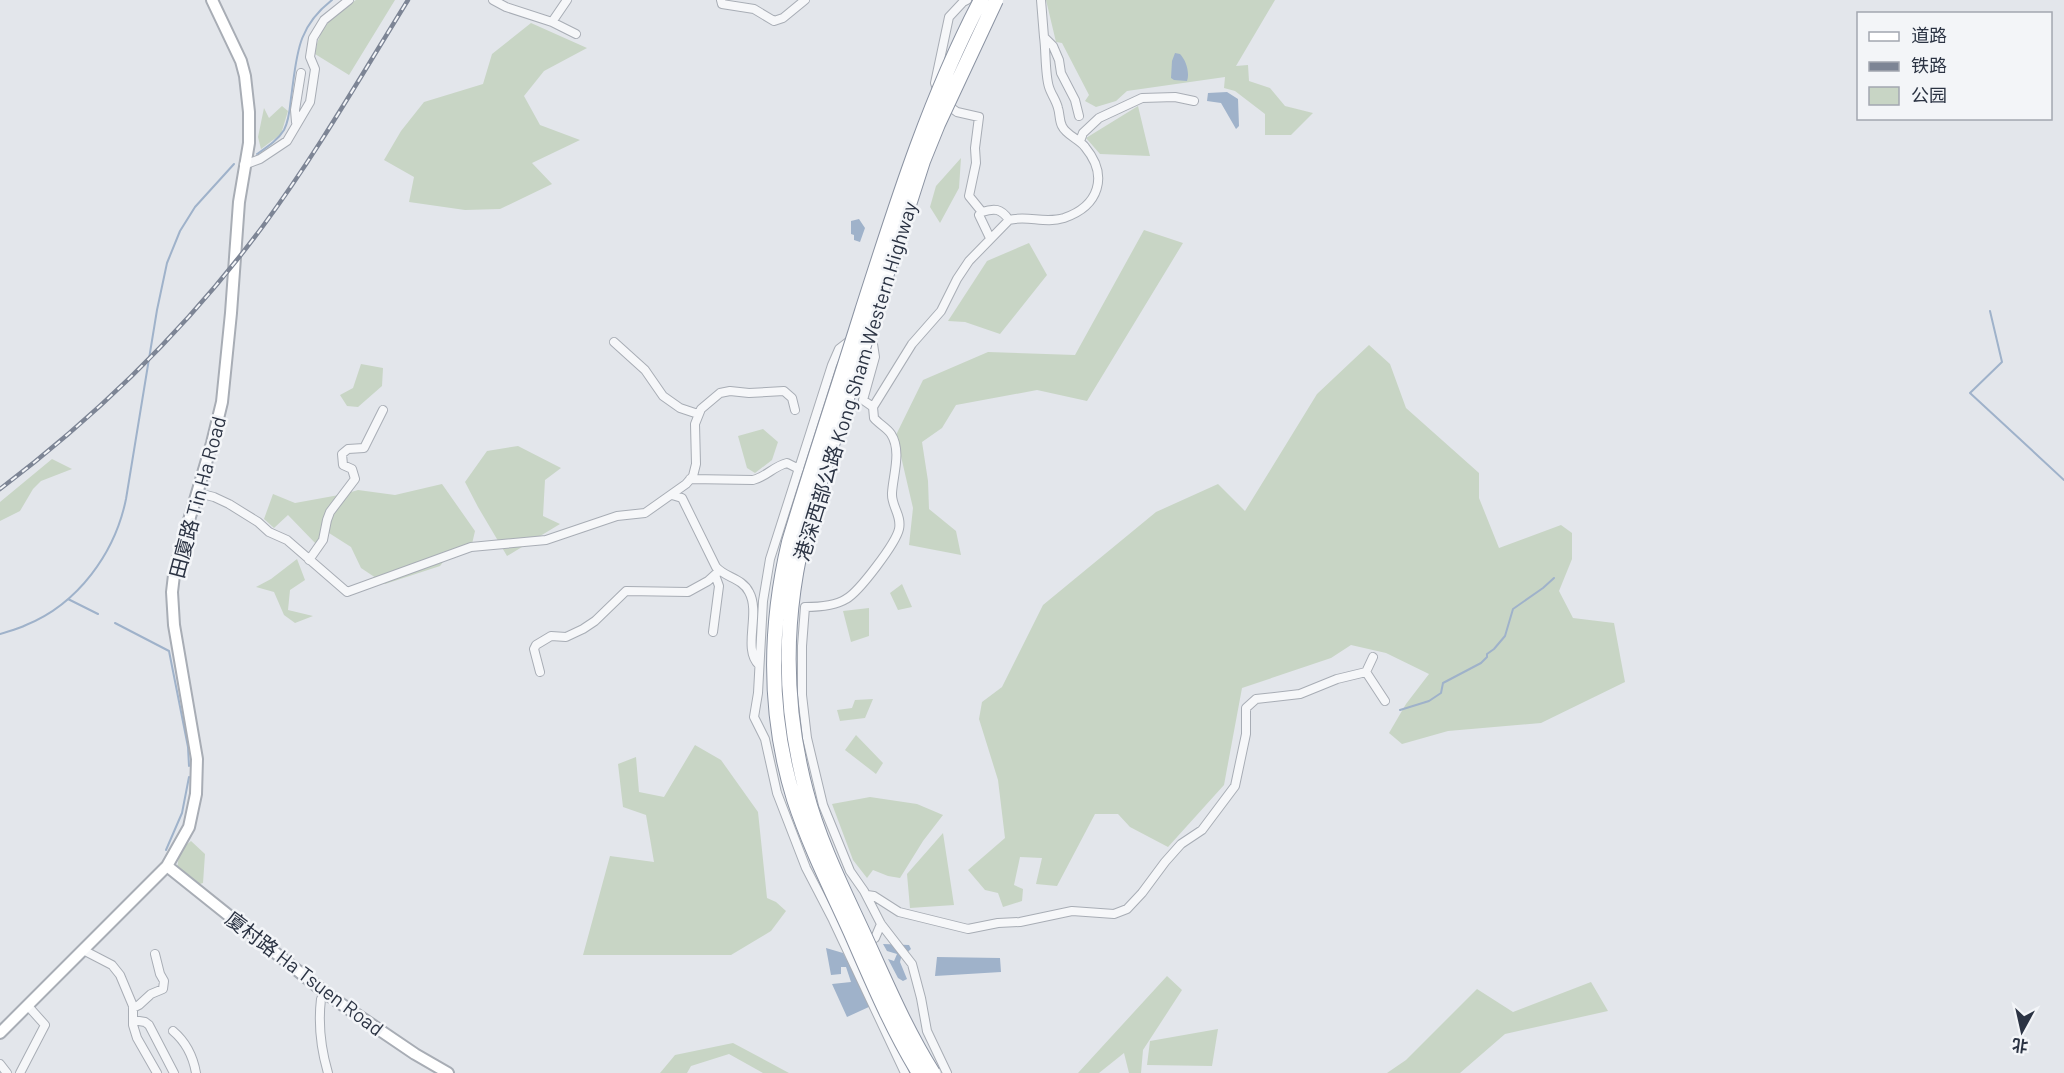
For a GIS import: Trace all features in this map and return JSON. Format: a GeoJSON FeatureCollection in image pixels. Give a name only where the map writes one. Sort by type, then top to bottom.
{"type":"FeatureCollection","features":[{"type":"Feature","properties":{"kind":"highway","name":"港深西部公路 Kong Sham Western Highway"},"geometry":{"type":"LineString","coordinates":[[919,1073],[884,1007],[816,855],[794,798],[782,751],[776,706],[774,654],[776,618],[789,542],[889,227],[926,121],[981,0]]}},
{"type":"Feature","properties":{"kind":"highway","name":"港深西部公路 Kong Sham Western Highway"},"geometry":{"type":"LineString","coordinates":[[933,1073],[911,1038],[840,883],[806,792],[791,715],[787,656],[795,578],[808,520],[923,161],[996,0]]}},
{"type":"Feature","properties":{"kind":"street","name":"田廈路 Tin Ha Road"},"geometry":{"type":"LineString","coordinates":[[0,1033],[85,951],[167,866],[189,827],[196,794],[197,759],[172,607],[174,575],[218,424],[222,402],[245,162],[249,143],[249,112],[245,76],[241,61],[212,0]]}},
{"type":"Feature","properties":{"kind":"street"},"geometry":{"type":"LineString","coordinates":[[245,162],[287,141],[296,122],[310,102],[315,69],[310,57],[313,38],[324,20],[349,0]]}},
{"type":"Feature","properties":{"kind":"street"},"geometry":{"type":"LineString","coordinates":[[494,0],[506,7],[552,22],[576,34]]}},
{"type":"Feature","properties":{"kind":"street"},"geometry":{"type":"LineString","coordinates":[[552,22],[567,0]]}},
{"type":"Feature","properties":{"kind":"street"},"geometry":{"type":"LineString","coordinates":[[721,0],[722,4],[754,9],[774,21],[783,18],[805,0]]}},
{"type":"Feature","properties":{"kind":"street"},"geometry":{"type":"LineString","coordinates":[[968,0],[963,2],[949,17],[935,83],[940,97],[949,107],[957,112],[979,117],[975,148],[976,164],[969,196],[981,212],[979,214],[981,220],[990,238]]}},
{"type":"Feature","properties":{"kind":"street"},"geometry":{"type":"LineString","coordinates":[[947,1073],[927,1031],[912,964],[880,924],[867,895],[850,871],[823,805],[807,738],[802,696],[802,646],[806,607],[821,607],[846,599],[860,587],[899,531],[900,520],[891,496],[896,467],[895,449],[891,434],[874,418],[873,407],[912,344],[941,311],[969,261],[1009,220],[1019,217],[1040,221],[1062,219],[1080,211],[1096,193],[1100,179],[1094,160],[1080,141],[1065,131],[1060,124],[1058,106],[1047,81],[1041,0]]}},
{"type":"Feature","properties":{"kind":"street"},"geometry":{"type":"LineString","coordinates":[[1044,37],[1053,46],[1079,116]]}},
{"type":"Feature","properties":{"kind":"street"},"geometry":{"type":"LineString","coordinates":[[296,122],[295,110],[301,73]]}},
{"type":"Feature","properties":{"kind":"street"},"geometry":{"type":"LineString","coordinates":[[1080,141],[1083,133],[1099,118],[1142,98],[1175,97],[1194,101]]}},
{"type":"Feature","properties":{"kind":"street"},"geometry":{"type":"LineString","coordinates":[[981,212],[998,209],[1004,212],[1009,220]]}},
{"type":"Feature","properties":{"kind":"street"},"geometry":{"type":"LineString","coordinates":[[873,407],[863,400],[874,357],[873,344],[866,339],[853,338],[839,349],[832,365],[770,559],[763,601],[758,693],[754,717],[765,739],[777,793],[806,868],[905,1073]]}},
{"type":"Feature","properties":{"kind":"street"},"geometry":{"type":"LineString","coordinates":[[614,342],[645,370],[663,396],[680,408],[698,414]]}},
{"type":"Feature","properties":{"kind":"street"},"geometry":{"type":"LineString","coordinates":[[198,493],[214,497],[244,512],[269,532],[287,540],[347,591],[471,547],[546,540],[617,516],[645,513],[672,495],[693,476],[696,464],[695,424],[698,414],[720,393],[784,391],[792,398],[795,410]]}},
{"type":"Feature","properties":{"kind":"street"},"geometry":{"type":"LineString","coordinates":[[309,560],[323,540],[330,512],[355,479],[352,469],[343,465],[342,454],[348,449],[364,448],[383,410]]}},
{"type":"Feature","properties":{"kind":"street"},"geometry":{"type":"LineString","coordinates":[[690,479],[753,480],[787,463],[799,469]]}},
{"type":"Feature","properties":{"kind":"street"},"geometry":{"type":"LineString","coordinates":[[672,495],[682,498],[717,573],[719,586],[713,632]]}},
{"type":"Feature","properties":{"kind":"street"},"geometry":{"type":"LineString","coordinates":[[717,573],[737,578],[748,589],[753,601],[754,661],[759,665]]}},
{"type":"Feature","properties":{"kind":"street"},"geometry":{"type":"LineString","coordinates":[[540,672],[534,649],[536,645],[551,636],[566,637],[584,629],[626,591],[688,592],[717,573]]}},
{"type":"Feature","properties":{"kind":"street"},"geometry":{"type":"LineString","coordinates":[[1366,672],[1372,657]]}},
{"type":"Feature","properties":{"kind":"street"},"geometry":{"type":"LineString","coordinates":[[867,895],[874,896],[899,912],[968,929],[998,923],[1020,922],[1072,911],[1114,914],[1127,909],[1181,844],[1202,830],[1235,786],[1246,734],[1246,708],[1256,699],[1300,694],[1337,679],[1366,672]]}},
{"type":"Feature","properties":{"kind":"street"},"geometry":{"type":"LineString","coordinates":[[1366,672],[1384,701]]}},
{"type":"Feature","properties":{"kind":"street","name":"廈村路 Ha Tsuen Road"},"geometry":{"type":"LineString","coordinates":[[167,866],[328,995],[448,1073]]}},
{"type":"Feature","properties":{"kind":"street"},"geometry":{"type":"LineString","coordinates":[[846,948],[860,946],[875,938],[880,924]]}},
{"type":"Feature","properties":{"kind":"street"},"geometry":{"type":"LineString","coordinates":[[85,951],[112,965],[120,975],[133,1008],[137,1038],[157,1073]]}},
{"type":"Feature","properties":{"kind":"street"},"geometry":{"type":"LineString","coordinates":[[133,1008],[140,1005],[151,994],[163,989],[165,981],[160,974],[155,954]]}},
{"type":"Feature","properties":{"kind":"street"},"geometry":{"type":"LineString","coordinates":[[328,995],[321,999],[319,1012],[320,1036],[328,1073]]}},
{"type":"Feature","properties":{"kind":"street"},"geometry":{"type":"LineString","coordinates":[[20,1073],[45,1025],[28,1006]]}},
{"type":"Feature","properties":{"kind":"street"},"geometry":{"type":"LineString","coordinates":[[133,1020],[145,1022],[149,1026],[174,1073]]}},
{"type":"Feature","properties":{"kind":"street"},"geometry":{"type":"LineString","coordinates":[[173,1031],[185,1045],[194,1062],[196,1073]]}},
{"type":"Feature","properties":{"kind":"street"},"geometry":{"type":"LineString","coordinates":[[0,1064],[7,1073]]}},
{"type":"Feature","properties":{"kind":"green space"},"geometry":{"type":"Polygon","coordinates":[[[356,0],[395,0],[349,75],[315,54],[320,36],[328,22],[356,0]]]}},
{"type":"Feature","properties":{"kind":"green space"},"geometry":{"type":"Polygon","coordinates":[[[1046,0],[1275,0],[1236,66],[1248,65],[1249,81],[1270,88],[1285,106],[1313,113],[1291,135],[1265,135],[1265,114],[1235,91],[1224,88],[1225,77],[1127,91],[1116,101],[1096,107],[1085,101],[1089,95],[1062,43],[1056,42],[1046,0]]]}},
{"type":"Feature","properties":{"kind":"green space"},"geometry":{"type":"Polygon","coordinates":[[[531,23],[587,48],[544,71],[524,96],[540,125],[580,140],[532,163],[552,184],[500,209],[465,210],[409,202],[414,177],[384,160],[401,131],[424,102],[483,84],[492,54],[531,23]]]}},
{"type":"Feature","properties":{"kind":"green space"},"geometry":{"type":"Polygon","coordinates":[[[282,106],[288,111],[281,134],[261,149],[258,137],[264,108],[269,118],[282,106]]]}},
{"type":"Feature","properties":{"kind":"green space"},"geometry":{"type":"Polygon","coordinates":[[[1138,106],[1150,156],[1100,154],[1086,138],[1138,106]]]}},
{"type":"Feature","properties":{"kind":"green space"},"geometry":{"type":"Polygon","coordinates":[[[961,158],[959,188],[940,223],[930,207],[936,186],[961,158]]]}},
{"type":"Feature","properties":{"kind":"green space"},"geometry":{"type":"Polygon","coordinates":[[[1144,230],[1183,243],[1087,401],[1037,390],[956,405],[942,428],[922,442],[928,481],[929,509],[956,531],[961,555],[909,545],[913,508],[896,435],[923,380],[988,352],[1075,355],[1144,230]]]}},
{"type":"Feature","properties":{"kind":"green space"},"geometry":{"type":"Polygon","coordinates":[[[1029,243],[1047,275],[1000,334],[965,322],[948,321],[987,261],[1029,243]]]}},
{"type":"Feature","properties":{"kind":"green space"},"geometry":{"type":"Polygon","coordinates":[[[1369,345],[1390,364],[1406,408],[1479,473],[1479,498],[1499,548],[1561,525],[1572,533],[1572,559],[1559,591],[1573,618],[1614,623],[1625,682],[1541,723],[1448,731],[1402,744],[1389,733],[1406,704],[1429,674],[1386,653],[1351,645],[1331,658],[1242,688],[1224,785],[1168,847],[1130,827],[1118,814],[1095,814],[1057,886],[1036,884],[1042,858],[1020,857],[1014,885],[1023,889],[1022,901],[1003,907],[998,893],[985,890],[968,870],[1005,838],[998,780],[979,719],[982,702],[1002,687],[1043,605],[1156,512],[1218,484],[1245,511],[1317,394],[1369,345]]]}},
{"type":"Feature","properties":{"kind":"green space"},"geometry":{"type":"Polygon","coordinates":[[[361,364],[383,368],[382,386],[358,407],[347,406],[340,395],[353,388],[361,364]]]}},
{"type":"Feature","properties":{"kind":"green space"},"geometry":{"type":"Polygon","coordinates":[[[763,429],[778,442],[772,460],[755,473],[747,468],[738,436],[763,429]]]}},
{"type":"Feature","properties":{"kind":"green space"},"geometry":{"type":"Polygon","coordinates":[[[518,446],[561,468],[545,480],[543,516],[560,524],[507,556],[465,482],[487,451],[518,446]]]}},
{"type":"Feature","properties":{"kind":"green space"},"geometry":{"type":"Polygon","coordinates":[[[52,459],[72,469],[41,481],[33,489],[20,511],[0,521],[0,502],[52,459]]]}},
{"type":"Feature","properties":{"kind":"green space"},"geometry":{"type":"Polygon","coordinates":[[[442,484],[475,531],[472,544],[453,549],[440,566],[385,584],[361,568],[351,547],[329,533],[328,528],[333,513],[348,493],[358,490],[395,495],[442,484]]]}},
{"type":"Feature","properties":{"kind":"green space"},"geometry":{"type":"Polygon","coordinates":[[[273,494],[295,503],[339,495],[317,545],[288,515],[274,528],[264,519],[273,494]]]}},
{"type":"Feature","properties":{"kind":"green space"},"geometry":{"type":"Polygon","coordinates":[[[297,559],[305,580],[290,590],[288,610],[313,616],[295,623],[284,615],[274,592],[256,587],[271,579],[297,559]]]}},
{"type":"Feature","properties":{"kind":"green space"},"geometry":{"type":"Polygon","coordinates":[[[902,584],[912,607],[898,610],[890,593],[902,584]]]}},
{"type":"Feature","properties":{"kind":"green space"},"geometry":{"type":"Polygon","coordinates":[[[869,608],[869,636],[851,642],[843,611],[869,608]]]}},
{"type":"Feature","properties":{"kind":"green space"},"geometry":{"type":"Polygon","coordinates":[[[873,699],[865,718],[840,721],[837,710],[852,708],[855,700],[873,699]]]}},
{"type":"Feature","properties":{"kind":"green space"},"geometry":{"type":"Polygon","coordinates":[[[856,735],[883,763],[876,774],[845,750],[856,735]]]}},
{"type":"Feature","properties":{"kind":"green space"},"geometry":{"type":"Polygon","coordinates":[[[695,745],[721,760],[758,812],[767,898],[786,911],[771,931],[731,955],[583,955],[610,856],[654,862],[646,815],[623,807],[618,764],[636,757],[639,792],[664,797],[695,745]]]}},
{"type":"Feature","properties":{"kind":"green space"},"geometry":{"type":"Polygon","coordinates":[[[870,797],[917,804],[943,815],[923,841],[900,878],[873,870],[867,878],[853,860],[832,804],[870,797]]]}},
{"type":"Feature","properties":{"kind":"green space"},"geometry":{"type":"Polygon","coordinates":[[[943,833],[954,905],[910,908],[907,874],[943,833]]]}},
{"type":"Feature","properties":{"kind":"green space"},"geometry":{"type":"Polygon","coordinates":[[[191,841],[205,854],[203,883],[197,885],[177,868],[180,850],[191,841]]]}},
{"type":"Feature","properties":{"kind":"green space"},"geometry":{"type":"Polygon","coordinates":[[[1167,976],[1182,990],[1143,1050],[1141,1073],[1129,1073],[1124,1053],[1099,1073],[1078,1073],[1167,976]]]}},
{"type":"Feature","properties":{"kind":"green space"},"geometry":{"type":"Polygon","coordinates":[[[1591,982],[1608,1011],[1505,1034],[1460,1073],[1387,1073],[1406,1060],[1477,989],[1513,1012],[1591,982]]]}},
{"type":"Feature","properties":{"kind":"green space"},"geometry":{"type":"Polygon","coordinates":[[[1218,1029],[1212,1066],[1147,1065],[1150,1041],[1218,1029]]]}},
{"type":"Feature","properties":{"kind":"green space"},"geometry":{"type":"Polygon","coordinates":[[[733,1043],[789,1073],[763,1073],[729,1054],[691,1066],[687,1073],[660,1073],[675,1055],[733,1043]]]}},
{"type":"Feature","properties":{"kind":"water"},"geometry":{"type":"Polygon","coordinates":[[[1175,53],[1180,54],[1186,63],[1187,81],[1171,78],[1175,53]]]}},
{"type":"Feature","properties":{"kind":"water"},"geometry":{"type":"Polygon","coordinates":[[[1227,92],[1238,99],[1239,126],[1236,129],[1221,103],[1207,101],[1208,93],[1227,92]]]}},
{"type":"Feature","properties":{"kind":"water"},"geometry":{"type":"Polygon","coordinates":[[[859,219],[865,228],[860,242],[854,240],[854,235],[851,234],[851,221],[859,219]]]}},
{"type":"Feature","properties":{"kind":"water"},"geometry":{"type":"Polygon","coordinates":[[[883,944],[909,945],[911,949],[901,958],[900,962],[907,979],[903,981],[898,978],[888,959],[894,961],[897,954],[887,951],[883,944]]]}},
{"type":"Feature","properties":{"kind":"water"},"geometry":{"type":"Polygon","coordinates":[[[826,948],[843,953],[871,1006],[847,1017],[832,984],[851,982],[846,967],[841,967],[841,974],[831,975],[826,948]]]}},
{"type":"Feature","properties":{"kind":"water"},"geometry":{"type":"Polygon","coordinates":[[[937,957],[1000,958],[1001,972],[935,976],[937,957]]]}},
{"type":"Feature","properties":{"kind":"waterway"},"geometry":{"type":"LineString","coordinates":[[257,154],[284,130],[289,114],[300,44],[311,21],[332,0]]}},
{"type":"Feature","properties":{"kind":"waterway"},"geometry":{"type":"LineString","coordinates":[[0,634],[45,616],[62,604],[91,574],[113,539],[126,499],[157,310],[167,263],[180,231],[195,207],[234,164]]}},
{"type":"Feature","properties":{"kind":"waterway"},"geometry":{"type":"LineString","coordinates":[[1990,311],[2002,362],[1970,393],[2064,480]]}},
{"type":"Feature","properties":{"kind":"waterway"},"geometry":{"type":"LineString","coordinates":[[1400,710],[1429,701],[1441,693],[1443,683],[1481,663],[1505,636],[1513,609],[1554,578]]}},
{"type":"Feature","properties":{"kind":"waterway"},"geometry":{"type":"LineString","coordinates":[[68,599],[98,614]]}},
{"type":"Feature","properties":{"kind":"waterway"},"geometry":{"type":"LineString","coordinates":[[115,623],[169,651],[188,747],[189,766]]}},
{"type":"Feature","properties":{"kind":"waterway"},"geometry":{"type":"LineString","coordinates":[[166,850],[182,813],[189,777]]}},
{"type":"Feature","properties":{"kind":"railway"},"geometry":{"type":"LineString","coordinates":[[0,489],[107,399],[141,367],[205,299],[263,226],[301,171],[408,0]]}}]}
